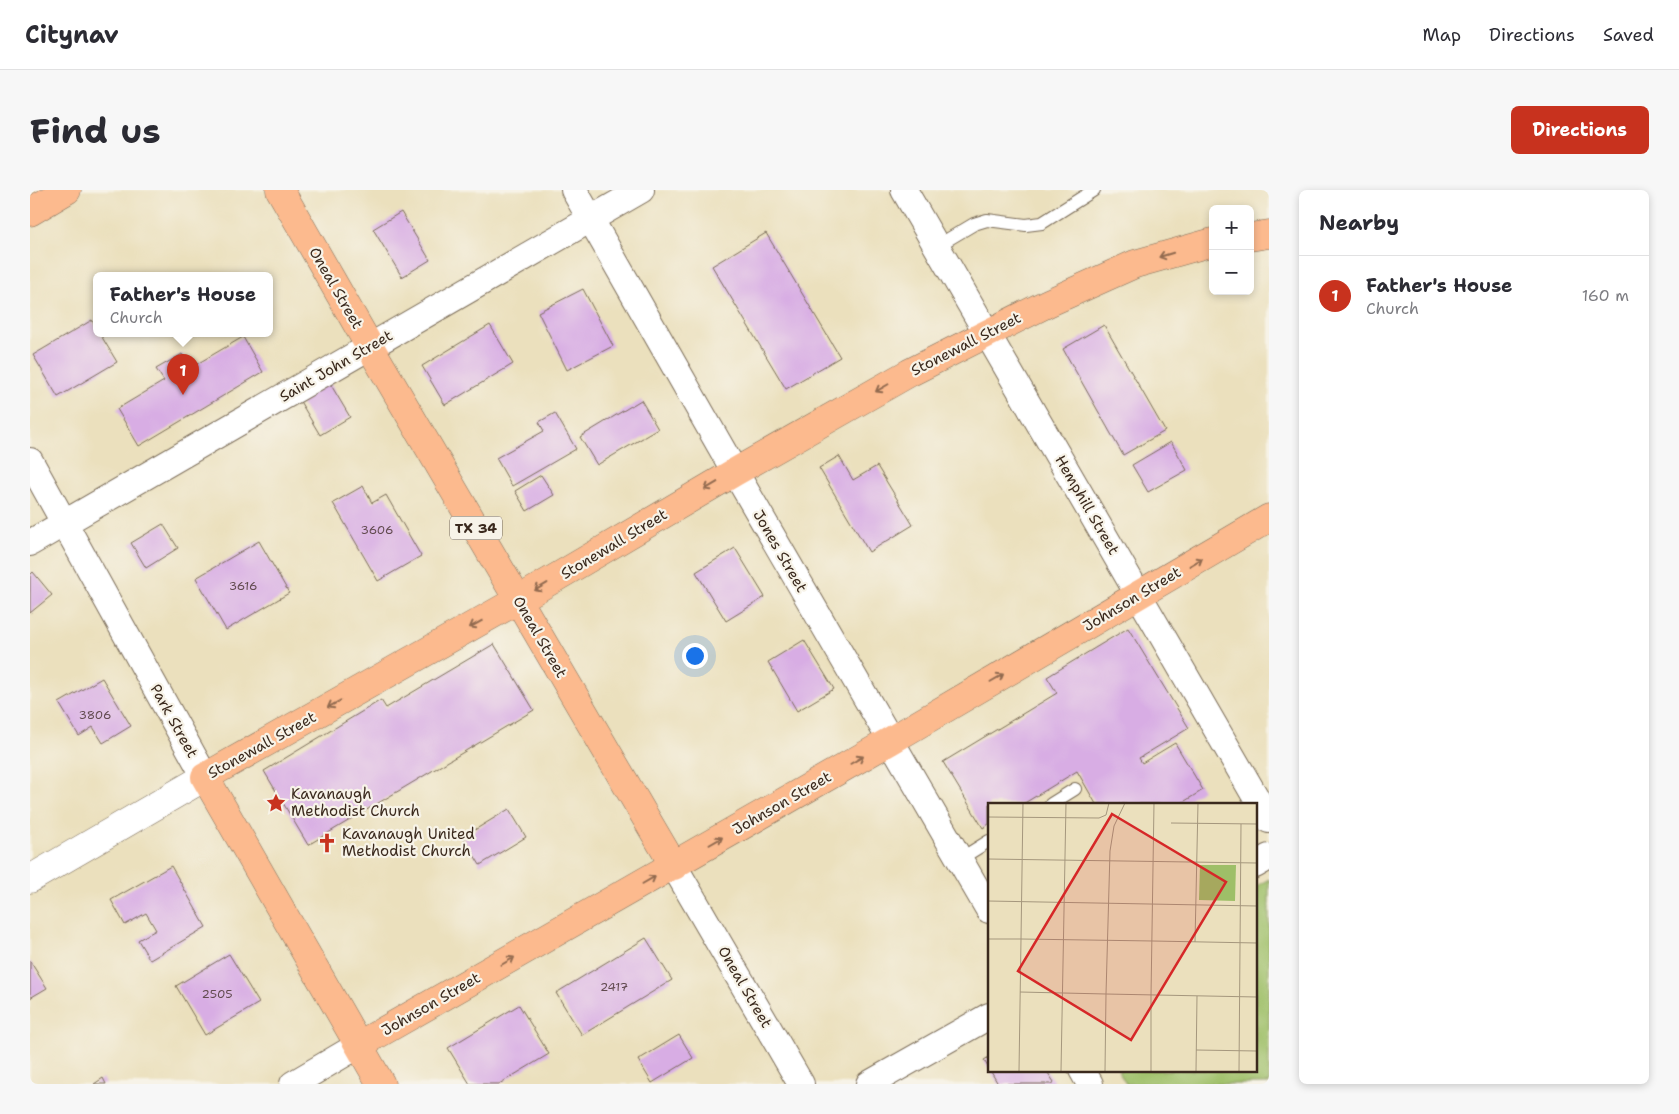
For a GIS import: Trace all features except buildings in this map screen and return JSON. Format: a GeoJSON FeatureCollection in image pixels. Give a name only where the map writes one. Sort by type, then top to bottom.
{"type":"FeatureCollection","features":[{"type":"Feature","properties":{"kind":"main road"},"geometry":{"type":"LineString","coordinates":[[30,212],[66,190]]}},
{"type":"Feature","properties":{"kind":"main road","name":"Oneal Street"},"geometry":{"type":"LineString","coordinates":[[284,192],[370,347],[674,866]]}},
{"type":"Feature","properties":{"kind":"main road"},"geometry":{"type":"LineString","coordinates":[[1254,236],[1269,234]]}},
{"type":"Feature","properties":{"kind":"main road","name":"Stonewall Street"},"geometry":{"type":"LineString","coordinates":[[205,777],[518,600],[735,472],[909,373],[987,333],[1135,264],[1209,243]]}},
{"type":"Feature","properties":{"kind":"main road","name":"Johnson Street"},"geometry":{"type":"LineString","coordinates":[[359,1045],[890,741],[1269,518]]}},
{"type":"Feature","properties":{"kind":"main road","name":"Park Street"},"geometry":{"type":"LineString","coordinates":[[205,777],[381,1084]]}},
{"type":"Feature","properties":{"kind":"street","name":"Jones Street"},"geometry":{"type":"LineString","coordinates":[[574,190],[988,908]]}},
{"type":"Feature","properties":{"kind":"street","name":"Saint John Street"},"geometry":{"type":"LineString","coordinates":[[30,543],[641,190]]}},
{"type":"Feature","properties":{"kind":"street","name":"Hemphill Street"},"geometry":{"type":"LineString","coordinates":[[904,190],[1269,820]]}},
{"type":"Feature","properties":{"kind":"street","name":"Park Street"},"geometry":{"type":"LineString","coordinates":[[30,461],[205,777]]}},
{"type":"Feature","properties":{"kind":"street","name":"Stonewall Street"},"geometry":{"type":"LineString","coordinates":[[30,879],[205,777]]}},
{"type":"Feature","properties":{"kind":"street"},"geometry":{"type":"LineString","coordinates":[[1256,864],[1269,857]]}},
{"type":"Feature","properties":{"kind":"street","name":"Oneal Street"},"geometry":{"type":"LineString","coordinates":[[674,866],[801,1084]]}},
{"type":"Feature","properties":{"kind":"street"},"geometry":{"type":"LineString","coordinates":[[869,1084],[988,1017]]}},
{"type":"Feature","properties":{"kind":"street","name":"Johnson Street"},"geometry":{"type":"LineString","coordinates":[[294,1084],[359,1045]]}},
{"type":"Feature","properties":{"kind":"street"},"geometry":{"type":"LineString","coordinates":[[1083,1072],[1090,1084]]}},
{"type":"Feature","properties":{"kind":"lane"},"geometry":{"type":"LineString","coordinates":[[937,246],[974,224],[987,220],[1026,226],[1042,223],[1094,190]]}},
{"type":"Feature","properties":{"kind":"lane"},"geometry":{"type":"LineString","coordinates":[[1053,803],[1075,789]]}},
{"type":"Feature","properties":{"kind":"lane"},"geometry":{"type":"LineString","coordinates":[[960,859],[988,842]]}},
{"type":"Feature","properties":{"kind":"green space"},"geometry":{"type":"Polygon","coordinates":[[[1269,879],[1269,1084],[1126,1084],[1119,1072],[1256,1072],[1256,886],[1269,879]]]}},
{"type":"Feature","properties":{"kind":"place","name":"Father's House"},"geometry":{"type":"Point","coordinates":[183,395]}},
{"type":"Feature","properties":{"kind":"place","name":"Kavanaugh Methodist Church"},"geometry":{"type":"Point","coordinates":[276,803]}},
{"type":"Feature","properties":{"kind":"place","name":"Kavanaugh United Methodist Church"},"geometry":{"type":"Point","coordinates":[327,843]}}]}
